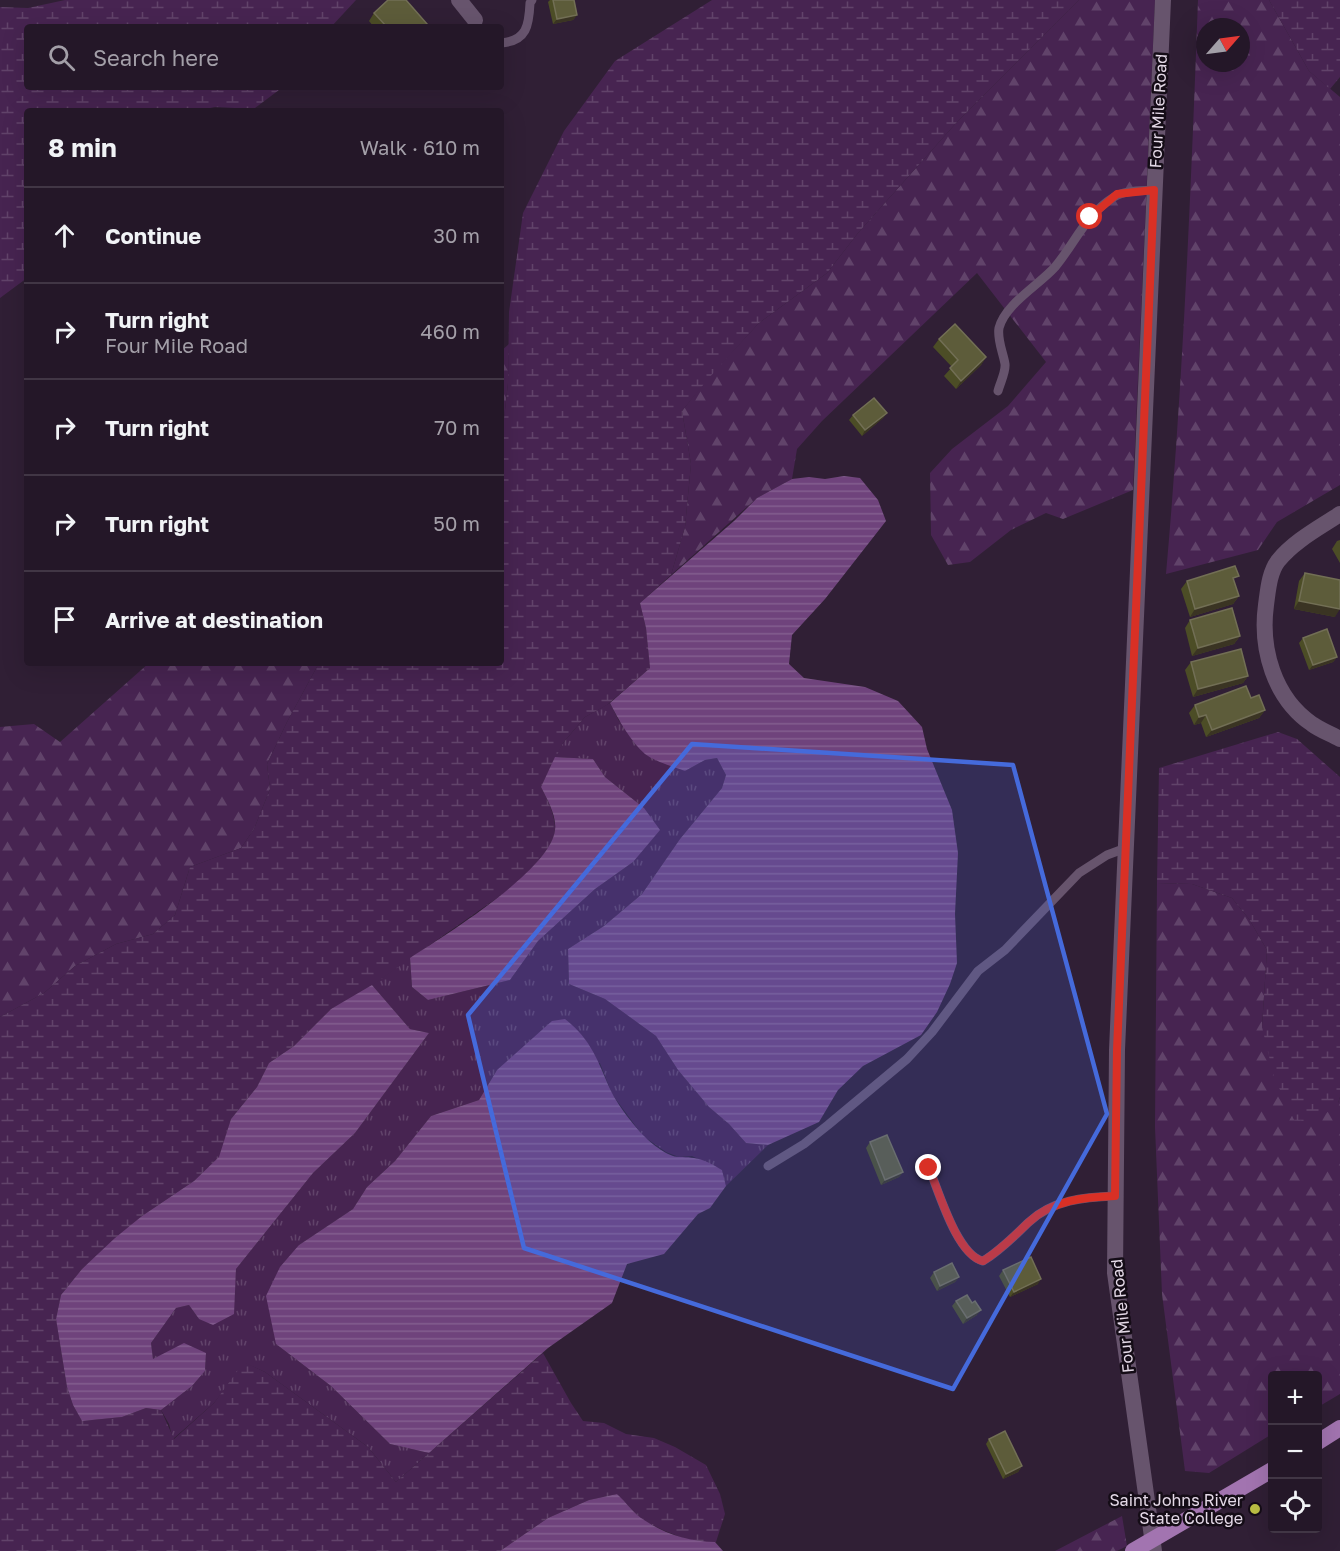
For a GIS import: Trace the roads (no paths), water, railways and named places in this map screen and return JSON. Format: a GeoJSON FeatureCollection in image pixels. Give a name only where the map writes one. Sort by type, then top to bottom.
{"type":"FeatureCollection","features":[{"type":"Feature","properties":{"kind":"main road"},"geometry":{"type":"LineString","coordinates":[[459,0],[477,24]]}},
{"type":"Feature","properties":{"kind":"main road","name":"Four Mile Road"},"geometry":{"type":"LineString","coordinates":[[1154,1546],[1115,1273],[1115,1196],[1117,1050],[1125,848],[1163,0]]}},
{"type":"Feature","properties":{"kind":"main road"},"geometry":{"type":"LineString","coordinates":[[1340,514],[1298,542],[1277,563],[1269,582],[1265,612],[1266,651],[1275,678],[1289,702],[1311,723],[1340,739]]}},
{"type":"Feature","properties":{"kind":"main road"},"geometry":{"type":"LineString","coordinates":[[1322,1439],[1340,1428]]}},
{"type":"Feature","properties":{"kind":"main road"},"geometry":{"type":"LineString","coordinates":[[1133,1551],[1154,1546],[1268,1473]]}},
{"type":"Feature","properties":{"kind":"lane"},"geometry":{"type":"LineString","coordinates":[[504,42],[513,41],[522,35],[528,26],[532,0]]}},
{"type":"Feature","properties":{"kind":"lane"},"geometry":{"type":"LineString","coordinates":[[998,391],[1005,366],[999,344],[999,327],[1008,312],[1054,267],[1090,217],[1106,202],[1117,194],[1154,190]]}},
{"type":"Feature","properties":{"kind":"lane"},"geometry":{"type":"LineString","coordinates":[[768,1166],[804,1144],[907,1059],[932,1032],[978,971],[1005,950],[1079,873],[1107,855],[1125,848]]}},
{"type":"Feature","properties":{"kind":"lane"},"geometry":{"type":"LineString","coordinates":[[929,1168],[953,1227],[966,1250],[975,1259],[983,1261],[1007,1244],[1030,1221],[1051,1207],[1087,1197],[1115,1196]]}},
{"type":"Feature","properties":{"kind":"place","name":"Saint Johns River State College"},"geometry":{"type":"Point","coordinates":[1255,1509]}}]}
